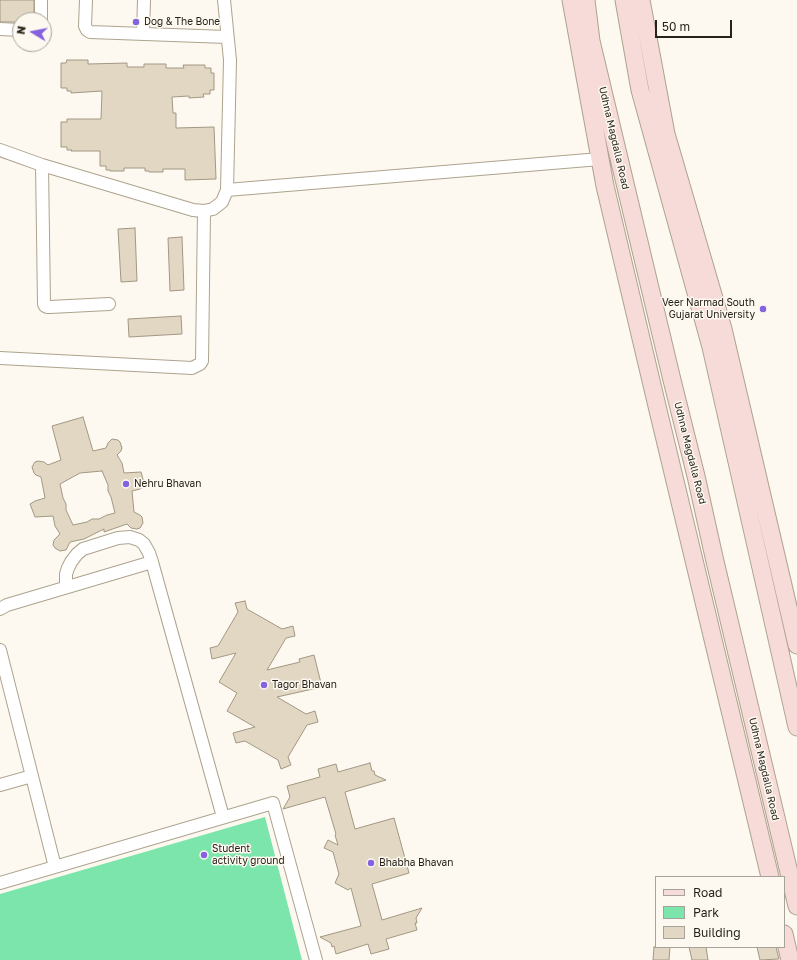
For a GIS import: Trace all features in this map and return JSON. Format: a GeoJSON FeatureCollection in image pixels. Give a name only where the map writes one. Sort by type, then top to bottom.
{"type":"FeatureCollection","features":[{"type":"Feature","properties":{"kind":"main road"},"geometry":{"type":"LineString","coordinates":[[571,0],[607,194],[770,876]]}},
{"type":"Feature","properties":{"kind":"main road","name":"Udhna Magdalla Road"},"geometry":{"type":"LineString","coordinates":[[586,0],[591,41],[696,476],[797,906]]}},
{"type":"Feature","properties":{"kind":"main road"},"geometry":{"type":"LineString","coordinates":[[624,0],[640,90],[711,347],[797,727]]}},
{"type":"Feature","properties":{"kind":"main road"},"geometry":{"type":"LineString","coordinates":[[641,0],[666,134],[723,329],[797,645]]}},
{"type":"Feature","properties":{"kind":"main road"},"geometry":{"type":"LineString","coordinates":[[657,406],[682,418]]}},
{"type":"Feature","properties":{"kind":"main road"},"geometry":{"type":"LineString","coordinates":[[785,938],[790,960]]}},
{"type":"Feature","properties":{"kind":"street"},"geometry":{"type":"LineString","coordinates":[[41,0],[41,12]]}},
{"type":"Feature","properties":{"kind":"street"},"geometry":{"type":"LineString","coordinates":[[86,0],[85,26],[90,32],[228,37]]}},
{"type":"Feature","properties":{"kind":"street"},"geometry":{"type":"LineString","coordinates":[[143,34],[144,0]]}},
{"type":"Feature","properties":{"kind":"street"},"geometry":{"type":"LineString","coordinates":[[0,150],[42,165],[193,210],[204,212],[214,209],[222,202],[227,190],[230,60],[224,0]]}},
{"type":"Feature","properties":{"kind":"street"},"geometry":{"type":"LineString","coordinates":[[0,29],[12,30]]}},
{"type":"Feature","properties":{"kind":"street"},"geometry":{"type":"LineString","coordinates":[[227,190],[600,159]]}},
{"type":"Feature","properties":{"kind":"street"},"geometry":{"type":"LineString","coordinates":[[42,165],[44,304],[47,307],[109,304]]}},
{"type":"Feature","properties":{"kind":"street"},"geometry":{"type":"LineString","coordinates":[[0,358],[192,368],[200,364],[202,361],[204,212]]}},
{"type":"Feature","properties":{"kind":"street"},"geometry":{"type":"LineString","coordinates":[[66,587],[66,574],[68,568],[77,554],[83,549],[118,538],[130,537],[139,540],[144,544],[152,562],[223,817]]}},
{"type":"Feature","properties":{"kind":"street"},"geometry":{"type":"LineString","coordinates":[[0,609],[7,605],[152,562]]}},
{"type":"Feature","properties":{"kind":"street"},"geometry":{"type":"LineString","coordinates":[[0,650],[55,867]]}},
{"type":"Feature","properties":{"kind":"street"},"geometry":{"type":"LineString","coordinates":[[0,785],[32,776]]}},
{"type":"Feature","properties":{"kind":"street"},"geometry":{"type":"LineString","coordinates":[[0,883],[273,803],[316,960]]}},
{"type":"Feature","properties":{"kind":"green space","name":"Student activity ground"},"geometry":{"type":"Polygon","coordinates":[[[265,817],[302,960],[0,960],[0,894],[265,817]]]}},
{"type":"Feature","properties":{"kind":"building"},"geometry":{"type":"Polygon","coordinates":[[[0,0],[34,0],[34,12],[12,12],[12,22],[0,22],[0,0]]]}},
{"type":"Feature","properties":{"kind":"building"},"geometry":{"type":"Polygon","coordinates":[[[67,60],[88,60],[88,64],[127,63],[127,67],[144,67],[144,64],[166,64],[166,68],[184,68],[183,65],[205,65],[205,68],[211,68],[211,73],[214,73],[214,90],[210,90],[210,94],[203,94],[204,97],[172,97],[173,113],[176,113],[176,128],[214,127],[216,179],[185,180],[185,169],[163,169],[163,172],[149,172],[145,171],[145,168],[124,168],[124,171],[110,171],[106,170],[106,166],[100,166],[100,151],[71,151],[72,150],[67,150],[67,147],[61,147],[61,122],[67,122],[67,119],[101,119],[102,91],[71,93],[71,91],[67,91],[67,88],[61,88],[61,63],[66,63],[67,60]]]}},
{"type":"Feature","properties":{"kind":"building"},"geometry":{"type":"Polygon","coordinates":[[[135,228],[137,281],[121,282],[118,229],[135,228]]]}},
{"type":"Feature","properties":{"kind":"building"},"geometry":{"type":"Polygon","coordinates":[[[182,237],[184,290],[170,291],[168,238],[182,237]]]}},
{"type":"Feature","properties":{"kind":"building"},"geometry":{"type":"Polygon","coordinates":[[[181,316],[182,334],[129,337],[128,319],[181,316]]]}},
{"type":"Feature","properties":{"kind":"building","name":"Nehru Bhavan"},"geometry":{"type":"Polygon","coordinates":[[[83,417],[93,451],[106,448],[112,439],[120,442],[122,448],[117,455],[122,463],[124,473],[141,472],[145,486],[132,491],[134,512],[142,517],[143,523],[140,528],[131,528],[127,524],[104,532],[104,529],[84,539],[70,542],[66,550],[60,551],[55,548],[53,545],[54,540],[60,534],[55,526],[53,516],[35,517],[30,504],[45,498],[41,477],[34,473],[32,467],[35,462],[44,462],[48,465],[61,460],[52,426],[83,417]],[[102,471],[80,473],[60,484],[66,504],[66,510],[73,525],[87,522],[92,519],[99,519],[115,513],[108,491],[108,485],[102,471]]]}},
{"type":"Feature","properties":{"kind":"building","name":"Tagor Bhavan"},"geometry":{"type":"Polygon","coordinates":[[[245,601],[247,609],[282,629],[293,626],[295,636],[286,638],[267,670],[300,662],[299,659],[314,655],[322,687],[277,697],[306,714],[315,711],[318,722],[307,725],[288,757],[291,765],[281,769],[278,760],[245,741],[236,743],[233,733],[255,727],[227,711],[237,693],[219,682],[236,653],[212,659],[210,648],[218,646],[238,612],[235,603],[245,601]]]}},
{"type":"Feature","properties":{"kind":"building","name":"Bhabha Bhavan"},"geometry":{"type":"Polygon","coordinates":[[[370,763],[372,771],[374,771],[375,775],[386,780],[345,792],[355,829],[394,818],[409,873],[372,884],[382,920],[422,908],[416,918],[417,923],[415,923],[417,930],[386,939],[389,949],[371,954],[368,944],[336,954],[334,946],[332,947],[331,943],[320,937],[361,926],[351,888],[348,890],[335,883],[339,874],[333,852],[324,848],[328,840],[338,845],[336,834],[325,797],[283,809],[290,797],[287,786],[320,777],[318,769],[336,764],[338,772],[370,763]]]}},
{"type":"Feature","properties":{"kind":"building"},"geometry":{"type":"Polygon","coordinates":[[[654,947],[670,948],[669,960],[653,960],[654,947]]]}},
{"type":"Feature","properties":{"kind":"building"},"geometry":{"type":"Polygon","coordinates":[[[689,948],[706,948],[708,960],[692,960],[689,948]]]}},
{"type":"Feature","properties":{"kind":"building"},"geometry":{"type":"Polygon","coordinates":[[[757,948],[776,948],[779,959],[760,960],[757,948]]]}},
{"type":"Feature","properties":{"kind":"place","name":"Dog & The Bone"},"geometry":{"type":"Point","coordinates":[136,22]}},
{"type":"Feature","properties":{"kind":"place","name":"Veer Narmad South Gujarat University"},"geometry":{"type":"Point","coordinates":[763,309]}},
{"type":"Feature","properties":{"kind":"place","name":"Nehru Bhavan"},"geometry":{"type":"Point","coordinates":[126,484]}},
{"type":"Feature","properties":{"kind":"place","name":"Tagor Bhavan"},"geometry":{"type":"Point","coordinates":[264,685]}},
{"type":"Feature","properties":{"kind":"place","name":"Student activity ground"},"geometry":{"type":"Point","coordinates":[204,855]}},
{"type":"Feature","properties":{"kind":"place","name":"Bhabha Bhavan"},"geometry":{"type":"Point","coordinates":[371,863]}}]}
